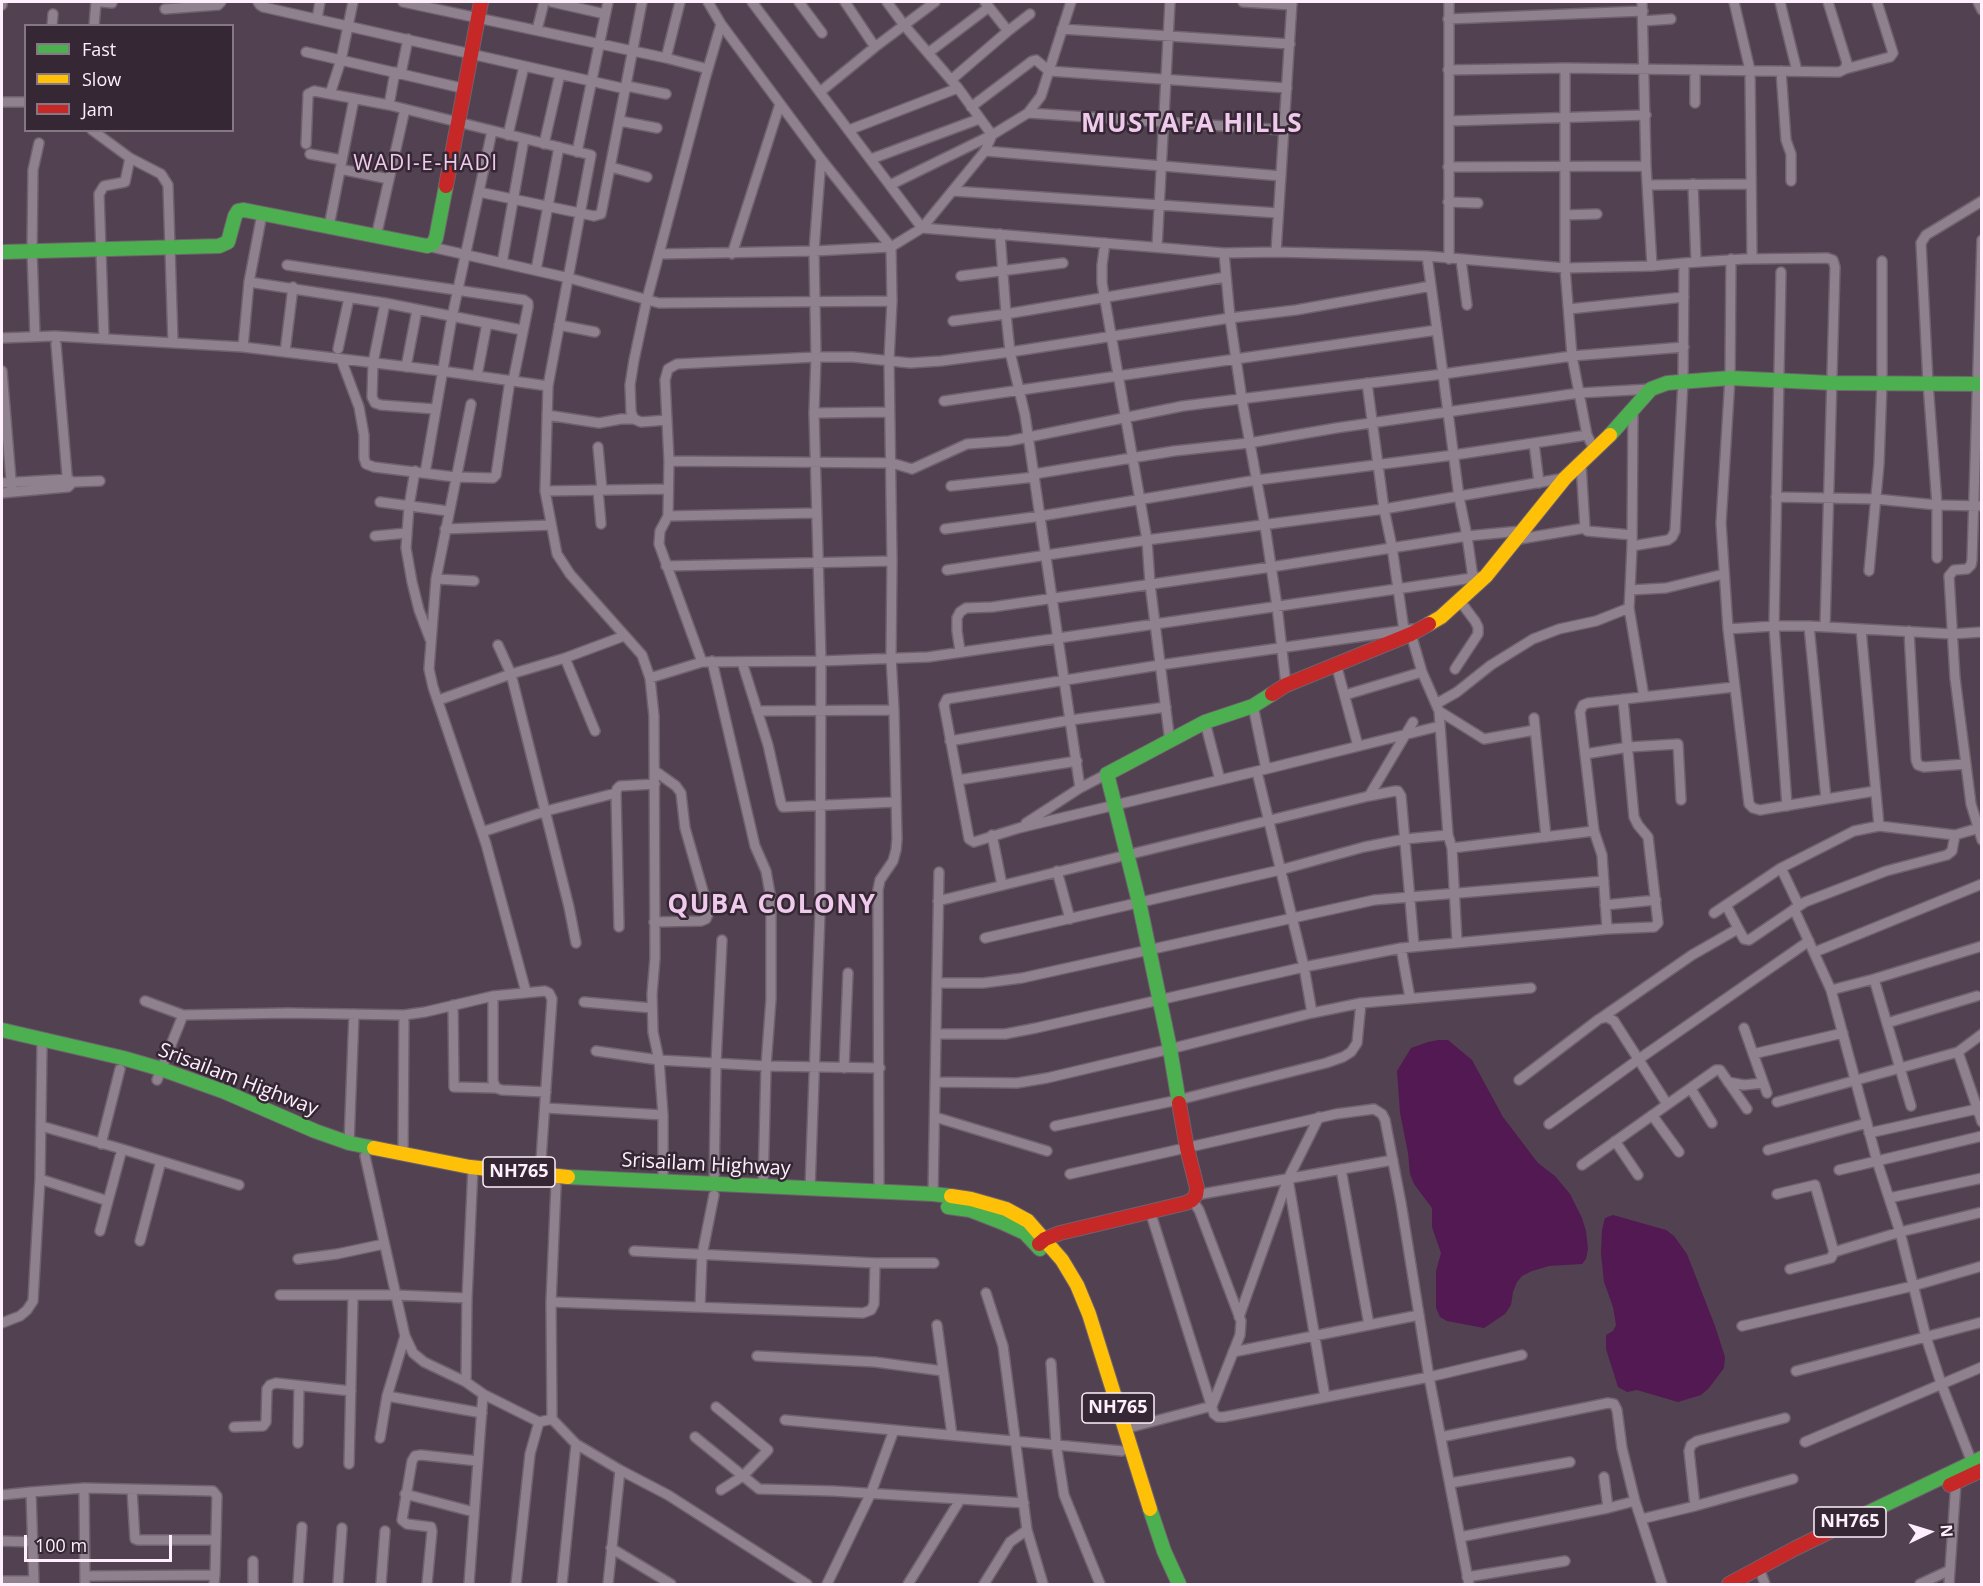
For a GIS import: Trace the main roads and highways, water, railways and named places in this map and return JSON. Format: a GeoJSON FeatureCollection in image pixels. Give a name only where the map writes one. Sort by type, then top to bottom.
{"type":"FeatureCollection","features":[{"type":"Feature","properties":{"kind":"main road"},"geometry":{"type":"LineString","coordinates":[[2,252],[219,246],[228,242],[235,216],[238,211],[244,210],[376,237],[427,246],[433,244],[466,89],[481,2]]}},
{"type":"Feature","properties":{"kind":"main road"},"geometry":{"type":"LineString","coordinates":[[1041,1242],[1059,1233],[1194,1198],[1197,1188],[1187,1148],[1170,1049],[1139,902],[1107,774],[1205,722],[1252,706],[1286,685],[1412,631],[1441,616],[1460,601],[1565,478],[1595,451],[1651,389],[1667,383],[1730,378],[1832,383],[1979,384]]}},
{"type":"Feature","properties":{"kind":"main road","name":"Srisailam Highway"},"geometry":{"type":"LineString","coordinates":[[2,1030],[112,1055],[332,1149],[365,1156],[556,1186],[714,1190],[933,1204],[970,1210],[1025,1233],[1041,1242],[1062,1260],[1077,1285],[1089,1314],[1164,1551],[1179,1584]]}},
{"type":"Feature","properties":{"kind":"main road","name":"Srisailam Highway"},"geometry":{"type":"LineString","coordinates":[[2,1039],[42,1046],[120,1069],[159,1075],[225,1092],[348,1143],[473,1172],[663,1182],[714,1190],[763,1187],[933,1194],[971,1199],[1006,1209],[1028,1221],[1071,1297],[1086,1332],[1166,1584]]}},
{"type":"Feature","properties":{"kind":"main road","name":"NH765"},"geometry":{"type":"LineString","coordinates":[[1730,1584],[1762,1576],[1956,1482],[1978,1466]]}},
{"type":"Feature","properties":{"kind":"main road","name":"NH765"},"geometry":{"type":"LineString","coordinates":[[1750,1584],[1978,1466]]}},
{"type":"Feature","properties":{"kind":"district","name":"MUSTAFA HILLS"},"geometry":{"type":"Point","coordinates":[1192,125]}},
{"type":"Feature","properties":{"kind":"district","name":"WADI-E-HADI"},"geometry":{"type":"Point","coordinates":[426,164]}},
{"type":"Feature","properties":{"kind":"district","name":"QUBA COLONY"},"geometry":{"type":"Point","coordinates":[772,906]}}]}
